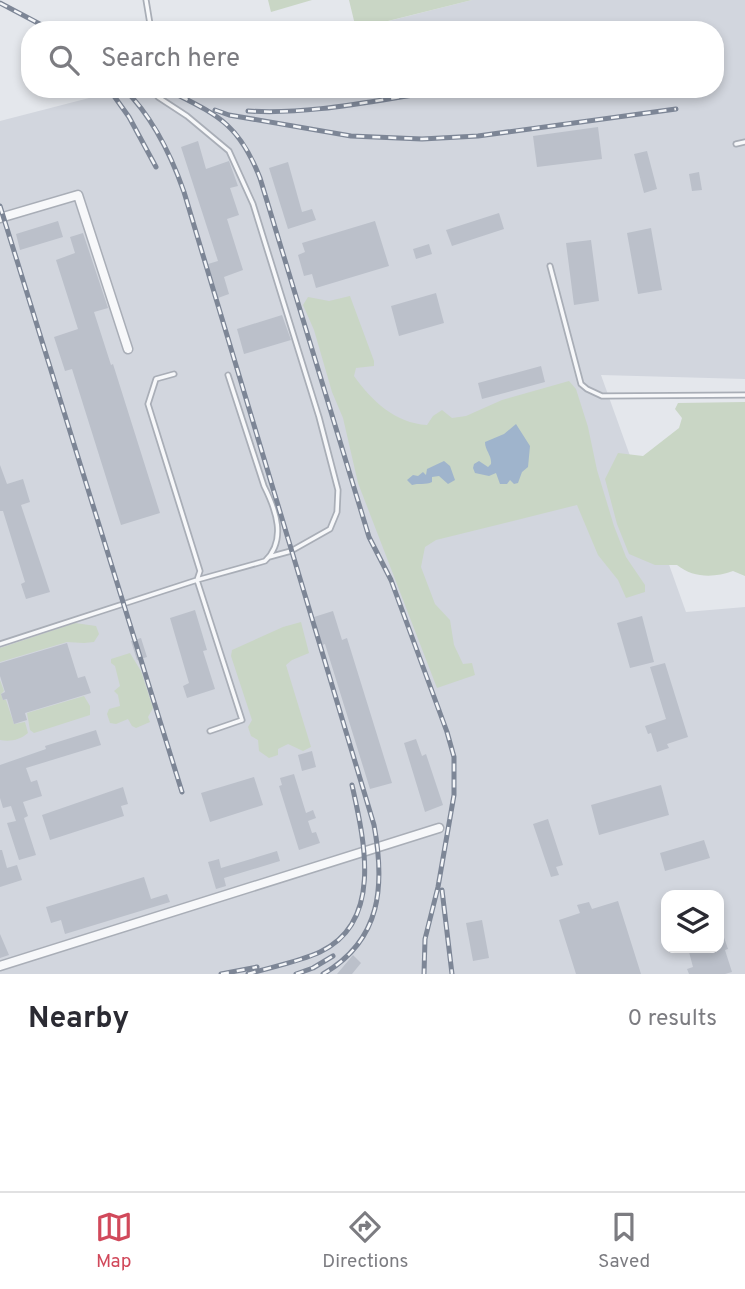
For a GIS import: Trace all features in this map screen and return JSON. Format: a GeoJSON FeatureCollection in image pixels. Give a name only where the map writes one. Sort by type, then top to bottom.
{"type":"FeatureCollection","features":[{"type":"Feature","properties":{"kind":"street"},"geometry":{"type":"LineString","coordinates":[[0,218],[78,195],[128,349]]}},
{"type":"Feature","properties":{"kind":"street"},"geometry":{"type":"LineString","coordinates":[[0,966],[439,828]]}},
{"type":"Feature","properties":{"kind":"lane"},"geometry":{"type":"LineString","coordinates":[[146,0],[150,21]]}},
{"type":"Feature","properties":{"kind":"lane"},"geometry":{"type":"LineString","coordinates":[[160,98],[187,116],[229,151],[253,205],[319,417],[338,489],[337,512],[330,529],[291,551],[269,557]]}},
{"type":"Feature","properties":{"kind":"lane"},"geometry":{"type":"LineString","coordinates":[[736,144],[745,142]]}},
{"type":"Feature","properties":{"kind":"lane"},"geometry":{"type":"LineString","coordinates":[[550,266],[581,384],[587,390],[602,396],[624,397],[745,395]]}},
{"type":"Feature","properties":{"kind":"lane"},"geometry":{"type":"LineString","coordinates":[[174,374],[156,379],[148,404],[200,571],[197,580],[242,720],[211,730]]}},
{"type":"Feature","properties":{"kind":"lane"},"geometry":{"type":"LineString","coordinates":[[0,644],[197,580],[265,561],[274,553],[278,536],[277,520],[228,375]]}},
{"type":"Feature","properties":{"kind":"shaded area"},"geometry":{"type":"Polygon","coordinates":[[[472,0],[745,0],[745,379],[601,375],[686,612],[745,607],[745,974],[0,974],[0,121],[89,98],[724,98],[724,21],[389,21],[472,0]]]}},
{"type":"Feature","properties":{"kind":"green space"},"geometry":{"type":"Polygon","coordinates":[[[268,0],[312,0],[271,12],[268,0]]]}},
{"type":"Feature","properties":{"kind":"green space"},"geometry":{"type":"Polygon","coordinates":[[[349,0],[472,0],[388,21],[354,21],[349,0]]]}},
{"type":"Feature","properties":{"kind":"green space"},"geometry":{"type":"Polygon","coordinates":[[[350,296],[374,361],[374,366],[356,368],[354,376],[368,394],[385,409],[405,420],[427,425],[433,416],[442,410],[452,418],[466,416],[502,400],[569,381],[576,389],[588,427],[597,470],[614,526],[626,557],[645,585],[645,592],[626,598],[618,580],[598,555],[577,505],[436,540],[425,547],[421,567],[435,604],[450,620],[454,645],[463,664],[472,663],[475,675],[437,688],[358,483],[343,418],[303,305],[308,297],[329,301],[350,296]]]}},
{"type":"Feature","properties":{"kind":"green space"},"geometry":{"type":"Polygon","coordinates":[[[745,402],[745,576],[733,571],[711,576],[697,574],[677,565],[655,565],[629,554],[617,524],[605,479],[618,453],[643,456],[679,428],[682,418],[675,409],[678,403],[745,402]]]}},
{"type":"Feature","properties":{"kind":"green space"},"geometry":{"type":"Polygon","coordinates":[[[301,622],[309,653],[286,665],[311,747],[303,751],[288,744],[278,749],[278,755],[269,758],[259,751],[258,740],[251,736],[248,727],[252,720],[231,656],[232,650],[283,627],[301,622]]]}},
{"type":"Feature","properties":{"kind":"green space"},"geometry":{"type":"Polygon","coordinates":[[[75,623],[96,626],[99,634],[94,642],[67,642],[0,662],[0,648],[75,623]]]}},
{"type":"Feature","properties":{"kind":"green space"},"geometry":{"type":"Polygon","coordinates":[[[130,653],[141,671],[153,708],[148,717],[150,722],[136,728],[128,719],[116,724],[110,723],[107,714],[109,709],[120,706],[118,695],[114,691],[120,686],[111,659],[130,653]]]}},
{"type":"Feature","properties":{"kind":"green space"},"geometry":{"type":"Polygon","coordinates":[[[0,680],[4,691],[1,694],[3,700],[6,700],[14,724],[25,722],[28,733],[15,740],[0,740],[0,680]]]}},
{"type":"Feature","properties":{"kind":"green space"},"geometry":{"type":"Polygon","coordinates":[[[84,696],[90,706],[90,715],[34,733],[30,730],[27,713],[84,696]]]}},
{"type":"Feature","properties":{"kind":"water"},"geometry":{"type":"Polygon","coordinates":[[[516,424],[530,446],[528,467],[522,472],[518,483],[514,484],[510,480],[507,484],[500,484],[496,473],[489,476],[475,473],[474,464],[479,461],[488,467],[491,464],[485,442],[504,434],[516,424]]]}},
{"type":"Feature","properties":{"kind":"water"},"geometry":{"type":"Polygon","coordinates":[[[444,461],[450,466],[455,480],[448,484],[439,476],[432,477],[432,482],[412,485],[407,480],[423,472],[426,475],[427,469],[444,461]]]}},
{"type":"Feature","properties":{"kind":"building"},"geometry":{"type":"Polygon","coordinates":[[[598,127],[602,159],[537,167],[533,136],[598,127]]]}},
{"type":"Feature","properties":{"kind":"building"},"geometry":{"type":"Polygon","coordinates":[[[198,141],[206,169],[229,161],[238,186],[230,188],[239,215],[227,219],[243,270],[224,277],[229,294],[218,298],[208,264],[218,261],[181,147],[198,141]]]}},
{"type":"Feature","properties":{"kind":"building"},"geometry":{"type":"Polygon","coordinates":[[[647,151],[657,189],[644,193],[634,154],[647,151]]]}},
{"type":"Feature","properties":{"kind":"building"},"geometry":{"type":"Polygon","coordinates":[[[288,162],[302,212],[312,209],[316,220],[288,229],[269,168],[288,162]]]}},
{"type":"Feature","properties":{"kind":"building"},"geometry":{"type":"Polygon","coordinates":[[[699,172],[702,190],[692,191],[689,174],[699,172]]]}},
{"type":"Feature","properties":{"kind":"building"},"geometry":{"type":"Polygon","coordinates":[[[499,213],[504,229],[452,246],[446,230],[499,213]]]}},
{"type":"Feature","properties":{"kind":"building"},"geometry":{"type":"Polygon","coordinates":[[[58,221],[63,237],[20,250],[16,234],[58,221]]]}},
{"type":"Feature","properties":{"kind":"building"},"geometry":{"type":"Polygon","coordinates":[[[375,221],[389,266],[316,288],[312,274],[304,276],[298,255],[305,252],[302,243],[375,221]]]}},
{"type":"Feature","properties":{"kind":"building"},"geometry":{"type":"Polygon","coordinates":[[[651,228],[662,290],[638,294],[627,233],[651,228]]]}},
{"type":"Feature","properties":{"kind":"building"},"geometry":{"type":"Polygon","coordinates":[[[83,233],[108,308],[94,312],[160,513],[121,525],[72,369],[65,371],[54,337],[78,329],[56,260],[75,253],[70,237],[83,233]]]}},
{"type":"Feature","properties":{"kind":"building"},"geometry":{"type":"Polygon","coordinates":[[[591,240],[599,301],[574,305],[566,243],[591,240]]]}},
{"type":"Feature","properties":{"kind":"building"},"geometry":{"type":"Polygon","coordinates":[[[429,244],[432,254],[416,259],[413,249],[429,244]]]}},
{"type":"Feature","properties":{"kind":"building"},"geometry":{"type":"Polygon","coordinates":[[[436,293],[444,323],[399,336],[391,306],[436,293]]]}},
{"type":"Feature","properties":{"kind":"building"},"geometry":{"type":"Polygon","coordinates":[[[282,315],[291,340],[244,354],[237,329],[282,315]]]}},
{"type":"Feature","properties":{"kind":"building"},"geometry":{"type":"Polygon","coordinates":[[[541,366],[545,382],[482,399],[478,383],[541,366]]]}},
{"type":"Feature","properties":{"kind":"building"},"geometry":{"type":"Polygon","coordinates":[[[0,465],[7,484],[23,479],[30,502],[21,505],[50,592],[26,599],[21,584],[25,582],[3,511],[0,511],[0,465]]]}},
{"type":"Feature","properties":{"kind":"building"},"geometry":{"type":"Polygon","coordinates":[[[195,610],[207,650],[203,651],[215,689],[187,698],[183,686],[189,683],[170,618],[195,610]]]}},
{"type":"Feature","properties":{"kind":"building"},"geometry":{"type":"Polygon","coordinates":[[[333,611],[342,640],[347,638],[392,783],[370,789],[325,644],[322,645],[314,617],[333,611]]]}},
{"type":"Feature","properties":{"kind":"building"},"geometry":{"type":"Polygon","coordinates":[[[642,616],[654,662],[630,668],[617,623],[642,616]]]}},
{"type":"Feature","properties":{"kind":"building"},"geometry":{"type":"Polygon","coordinates":[[[141,638],[147,657],[137,660],[131,641],[141,638]]]}},
{"type":"Feature","properties":{"kind":"building"},"geometry":{"type":"Polygon","coordinates":[[[67,643],[78,678],[85,676],[91,693],[25,713],[27,720],[14,724],[7,699],[3,700],[1,694],[5,692],[0,676],[0,663],[67,643]]]}},
{"type":"Feature","properties":{"kind":"building"},"geometry":{"type":"Polygon","coordinates":[[[665,663],[688,737],[667,744],[669,748],[657,752],[651,733],[648,734],[645,726],[666,719],[650,667],[665,663]]]}},
{"type":"Feature","properties":{"kind":"building"},"geometry":{"type":"Polygon","coordinates":[[[96,730],[101,745],[26,768],[31,782],[37,780],[42,796],[23,802],[28,816],[24,818],[36,855],[19,860],[7,823],[16,821],[11,806],[3,808],[0,798],[0,765],[46,749],[45,746],[96,730]]]}},
{"type":"Feature","properties":{"kind":"building"},"geometry":{"type":"Polygon","coordinates":[[[416,739],[422,756],[426,754],[443,805],[425,812],[404,743],[416,739]]]}},
{"type":"Feature","properties":{"kind":"building"},"geometry":{"type":"Polygon","coordinates":[[[312,751],[316,767],[302,771],[298,755],[312,751]]]}},
{"type":"Feature","properties":{"kind":"building"},"geometry":{"type":"Polygon","coordinates":[[[294,774],[306,813],[313,810],[316,818],[308,821],[312,833],[316,832],[320,843],[299,850],[279,786],[282,785],[280,778],[294,774]]]}},
{"type":"Feature","properties":{"kind":"building"},"geometry":{"type":"Polygon","coordinates":[[[254,777],[263,805],[210,822],[201,793],[254,777]]]}},
{"type":"Feature","properties":{"kind":"building"},"geometry":{"type":"Polygon","coordinates":[[[661,785],[669,815],[599,835],[591,805],[661,785]]]}},
{"type":"Feature","properties":{"kind":"building"},"geometry":{"type":"Polygon","coordinates":[[[123,787],[128,804],[121,806],[124,816],[50,840],[42,815],[123,787]]]}},
{"type":"Feature","properties":{"kind":"building"},"geometry":{"type":"Polygon","coordinates":[[[548,819],[563,865],[556,867],[559,875],[551,877],[533,824],[548,819]]]}},
{"type":"Feature","properties":{"kind":"building"},"geometry":{"type":"Polygon","coordinates":[[[704,840],[710,858],[665,871],[660,853],[704,840]]]}},
{"type":"Feature","properties":{"kind":"building"},"geometry":{"type":"Polygon","coordinates":[[[0,850],[7,868],[17,865],[22,880],[0,887],[0,850]]]}},
{"type":"Feature","properties":{"kind":"building"},"geometry":{"type":"Polygon","coordinates":[[[277,851],[280,861],[224,878],[226,886],[216,889],[208,862],[219,859],[221,868],[277,851]]]}},
{"type":"Feature","properties":{"kind":"building"},"geometry":{"type":"Polygon","coordinates":[[[144,877],[151,899],[167,894],[170,902],[65,934],[61,920],[51,923],[46,907],[144,877]]]}},
{"type":"Feature","properties":{"kind":"building"},"geometry":{"type":"Polygon","coordinates":[[[618,901],[641,974],[576,974],[559,920],[580,913],[577,905],[589,902],[592,909],[618,901]]]}},
{"type":"Feature","properties":{"kind":"building"},"geometry":{"type":"Polygon","coordinates":[[[482,920],[489,958],[473,961],[466,923],[482,920]]]}},
{"type":"Feature","properties":{"kind":"building"},"geometry":{"type":"Polygon","coordinates":[[[0,934],[9,955],[0,958],[0,934]]]}},
{"type":"Feature","properties":{"kind":"building"},"geometry":{"type":"Polygon","coordinates":[[[724,937],[732,972],[689,974],[687,969],[693,967],[689,953],[724,953],[724,937]]]}},
{"type":"Feature","properties":{"kind":"building"},"geometry":{"type":"Polygon","coordinates":[[[353,955],[361,963],[352,974],[337,974],[353,955]]]}},
{"type":"Feature","properties":{"kind":"railway"},"geometry":{"type":"LineString","coordinates":[[0,3],[34,21]]}},
{"type":"Feature","properties":{"kind":"railway"},"geometry":{"type":"LineString","coordinates":[[115,98],[156,167]]}},
{"type":"Feature","properties":{"kind":"railway"},"geometry":{"type":"LineString","coordinates":[[132,98],[160,137],[184,192],[374,825],[379,869],[375,909],[368,928],[357,945],[343,960],[323,974]]}},
{"type":"Feature","properties":{"kind":"railway"},"geometry":{"type":"LineString","coordinates":[[183,98],[224,122],[234,132],[252,159],[260,178],[369,537],[391,580],[454,757],[454,795],[438,887],[425,939],[424,974]]}},
{"type":"Feature","properties":{"kind":"railway"},"geometry":{"type":"LineString","coordinates":[[248,111],[320,109],[393,98]]}},
{"type":"Feature","properties":{"kind":"railway"},"geometry":{"type":"LineString","coordinates":[[215,110],[229,115],[351,136],[422,139],[478,136],[676,109]]}},
{"type":"Feature","properties":{"kind":"railway"},"geometry":{"type":"LineString","coordinates":[[0,206],[182,792]]}},
{"type":"Feature","properties":{"kind":"railway"},"geometry":{"type":"LineString","coordinates":[[248,974],[320,952],[340,938],[354,921],[361,900],[364,854],[352,785]]}},
{"type":"Feature","properties":{"kind":"railway"},"geometry":{"type":"LineString","coordinates":[[442,890],[452,974]]}},
{"type":"Feature","properties":{"kind":"railway"},"geometry":{"type":"LineString","coordinates":[[296,974],[333,956]]}},
{"type":"Feature","properties":{"kind":"railway"},"geometry":{"type":"LineString","coordinates":[[221,974],[257,967]]}}]}
